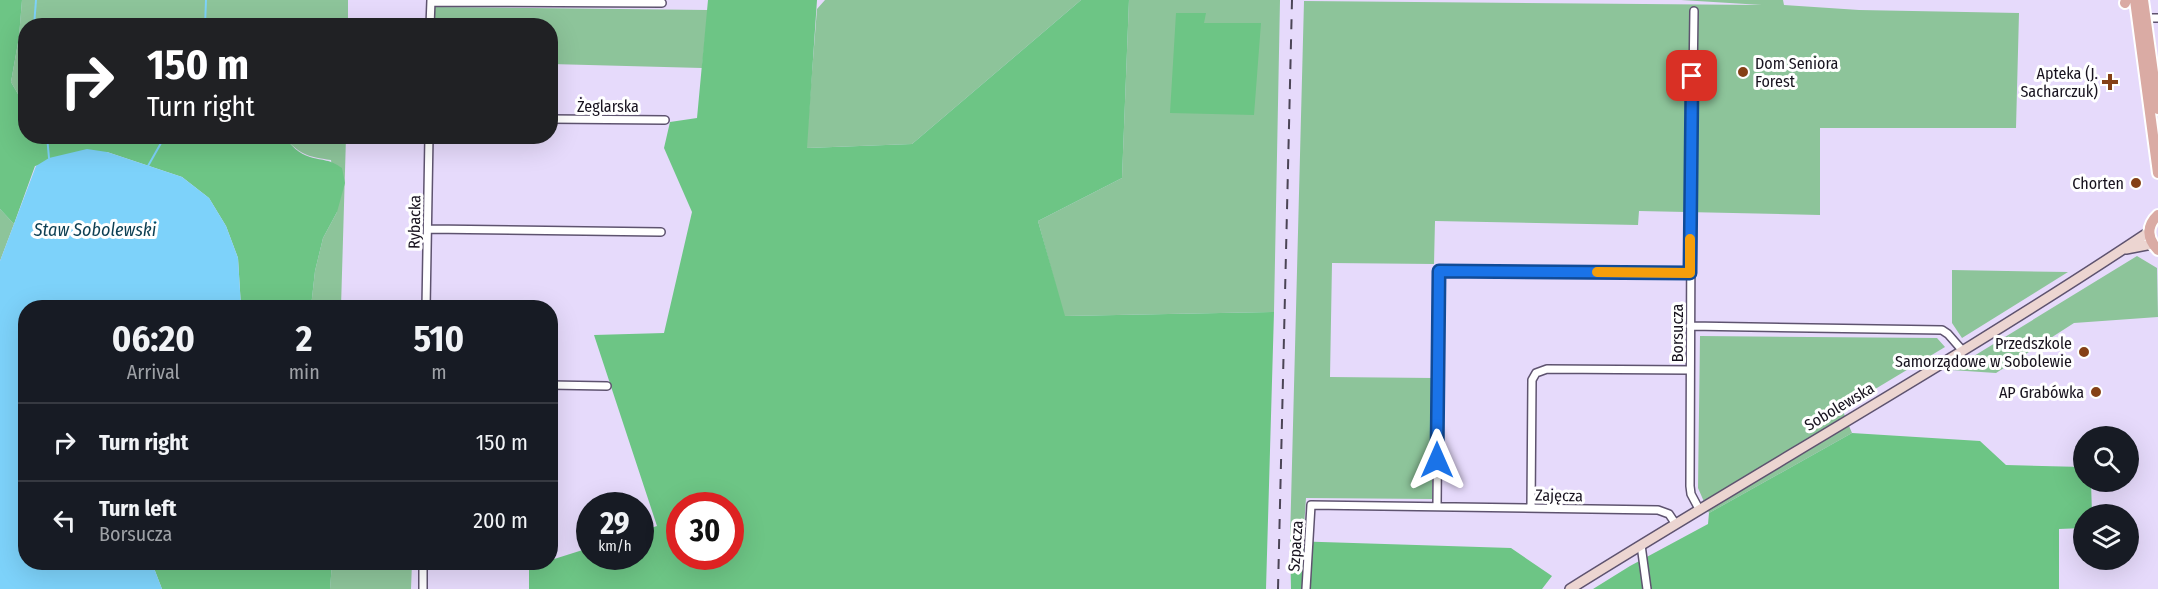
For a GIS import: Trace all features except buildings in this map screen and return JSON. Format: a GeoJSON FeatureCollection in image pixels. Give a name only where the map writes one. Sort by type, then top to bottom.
{"type":"FeatureCollection","features":[{"type":"Feature","properties":{"kind":"main road"},"geometry":{"type":"LineString","coordinates":[[2142,0],[2142,51],[2158,173]]}},
{"type":"Feature","properties":{"kind":"main road"},"geometry":{"type":"LineString","coordinates":[[2129,1],[2142,19],[2158,109]]}},
{"type":"Feature","properties":{"kind":"main road"},"geometry":{"type":"LineString","coordinates":[[2142,51],[2146,53],[2150,83],[2155,90]]}},
{"type":"Feature","properties":{"kind":"main road"},"geometry":{"type":"LineString","coordinates":[[2155,247],[2149,232],[2151,223],[2158,215]]}},
{"type":"Feature","properties":{"kind":"street"},"geometry":{"type":"LineString","coordinates":[[430,18],[430,1],[662,3]]}},
{"type":"Feature","properties":{"kind":"street","name":"Borsucza"},"geometry":{"type":"LineString","coordinates":[[1694,11],[1690,486],[1698,509]]}},
{"type":"Feature","properties":{"kind":"street"},"geometry":{"type":"LineString","coordinates":[[2142,19],[2158,18]]}},
{"type":"Feature","properties":{"kind":"street","name":"Żeglarska"},"geometry":{"type":"LineString","coordinates":[[558,119],[665,120]]}},
{"type":"Feature","properties":{"kind":"street","name":"Rybacka"},"geometry":{"type":"LineString","coordinates":[[426,300],[429,144]]}},
{"type":"Feature","properties":{"kind":"street"},"geometry":{"type":"LineString","coordinates":[[428,228],[660,232]]}},
{"type":"Feature","properties":{"kind":"street","name":"Sobolewska"},"geometry":{"type":"LineString","coordinates":[[1570,589],[1698,509],[2045,300],[2149,232]]}},
{"type":"Feature","properties":{"kind":"street","name":"Sobolewska"},"geometry":{"type":"LineString","coordinates":[[2124,249],[2155,247]]}},
{"type":"Feature","properties":{"kind":"street"},"geometry":{"type":"LineString","coordinates":[[1437,506],[1439,271],[1690,273]]}},
{"type":"Feature","properties":{"kind":"street"},"geometry":{"type":"LineString","coordinates":[[1690,326],[1942,330],[1962,350]]}},
{"type":"Feature","properties":{"kind":"street"},"geometry":{"type":"LineString","coordinates":[[1531,508],[1532,380],[1536,373],[1547,369],[1690,370]]}},
{"type":"Feature","properties":{"kind":"street"},"geometry":{"type":"LineString","coordinates":[[558,385],[607,386]]}},
{"type":"Feature","properties":{"kind":"street","name":"Zajęcza"},"geometry":{"type":"LineString","coordinates":[[1311,504],[1658,510],[1669,514],[1676,523]]}},
{"type":"Feature","properties":{"kind":"street","name":"Szpacza"},"geometry":{"type":"LineString","coordinates":[[1306,589],[1311,504]]}},
{"type":"Feature","properties":{"kind":"street"},"geometry":{"type":"LineString","coordinates":[[1641,545],[1647,589]]}},
{"type":"Feature","properties":{"kind":"street"},"geometry":{"type":"LineString","coordinates":[[423,570],[423,589]]}},
{"type":"Feature","properties":{"kind":"green space"},"geometry":{"type":"Polygon","coordinates":[[[0,0],[22,0],[11,82],[18,94],[18,144],[290,144],[302,154],[342,168],[345,183],[337,212],[323,238],[315,271],[312,300],[241,300],[238,258],[226,226],[209,198],[182,177],[107,152],[35,166],[14,224],[0,209],[0,0]]]}},
{"type":"Feature","properties":{"kind":"green space"},"geometry":{"type":"Polygon","coordinates":[[[22,0],[348,0],[348,18],[21,18],[22,0]]]}},
{"type":"Feature","properties":{"kind":"green space"},"geometry":{"type":"Polygon","coordinates":[[[708,0],[817,0],[807,148],[912,144],[1081,0],[1129,0],[1122,178],[1038,221],[1065,316],[1274,312],[1266,589],[529,589],[529,570],[558,570],[558,558],[576,552],[576,570],[654,570],[654,527],[657,526],[654,517],[654,492],[646,492],[594,335],[664,333],[692,212],[664,148],[670,122],[697,118],[708,0]]]}},
{"type":"Feature","properties":{"kind":"green space"},"geometry":{"type":"Polygon","coordinates":[[[825,0],[1081,0],[912,144],[806,148],[817,9],[825,0]]]}},
{"type":"Feature","properties":{"kind":"green space"},"geometry":{"type":"Polygon","coordinates":[[[1129,0],[1280,0],[1274,312],[1064,316],[1038,221],[1122,178],[1129,0]]]}},
{"type":"Feature","properties":{"kind":"green space"},"geometry":{"type":"Polygon","coordinates":[[[1681,0],[1783,0],[1784,5],[1859,10],[2019,13],[2016,128],[1820,128],[1820,215],[1639,211],[1638,225],[1435,221],[1434,264],[1332,263],[1330,377],[1433,378],[1432,499],[1306,498],[1303,541],[1290,541],[1304,1],[1762,5],[1681,0]]]}},
{"type":"Feature","properties":{"kind":"green space"},"geometry":{"type":"Polygon","coordinates":[[[433,7],[708,10],[702,68],[558,64],[558,18],[433,18],[433,7]]]}},
{"type":"Feature","properties":{"kind":"green space"},"geometry":{"type":"Polygon","coordinates":[[[1176,13],[1206,13],[1204,23],[1261,23],[1254,115],[1170,113],[1176,13]]]}},
{"type":"Feature","properties":{"kind":"green space"},"geometry":{"type":"Polygon","coordinates":[[[18,43],[18,94],[11,82],[18,43]]]}},
{"type":"Feature","properties":{"kind":"green space"},"geometry":{"type":"Polygon","coordinates":[[[291,144],[346,144],[341,300],[312,300],[315,271],[323,238],[337,212],[331,160],[304,154],[291,144]]]}},
{"type":"Feature","properties":{"kind":"green space"},"geometry":{"type":"Polygon","coordinates":[[[0,209],[14,224],[0,261],[0,209]]]}},
{"type":"Feature","properties":{"kind":"green space"},"geometry":{"type":"Polygon","coordinates":[[[2137,256],[2157,268],[2158,317],[2074,323],[1996,373],[1951,370],[2137,256]]]}},
{"type":"Feature","properties":{"kind":"green space"},"geometry":{"type":"Polygon","coordinates":[[[1952,270],[2068,272],[1962,338],[1952,323],[1952,270]]]}},
{"type":"Feature","properties":{"kind":"green space"},"geometry":{"type":"Polygon","coordinates":[[[1700,336],[1937,338],[1945,347],[1842,409],[1852,433],[1709,513],[1698,488],[1700,336]]]}},
{"type":"Feature","properties":{"kind":"green space"},"geometry":{"type":"Polygon","coordinates":[[[1852,433],[1980,441],[2006,465],[2073,467],[2073,492],[2091,492],[2092,504],[2073,504],[2073,528],[2059,529],[2059,589],[1593,589],[1630,566],[1708,524],[1709,513],[1852,433]]]}},
{"type":"Feature","properties":{"kind":"green space"},"geometry":{"type":"Polygon","coordinates":[[[1290,541],[1511,548],[1552,576],[1542,589],[1291,589],[1290,541]]]}},
{"type":"Feature","properties":{"kind":"green space"},"geometry":{"type":"Polygon","coordinates":[[[155,570],[331,570],[330,589],[162,589],[155,570]]]}},
{"type":"Feature","properties":{"kind":"green space"},"geometry":{"type":"Polygon","coordinates":[[[331,570],[412,570],[411,589],[330,589],[331,570]]]}},
{"type":"Feature","properties":{"kind":"water","name":"Staw Sobolewski"},"geometry":{"type":"Polygon","coordinates":[[[87,149],[107,152],[182,177],[209,198],[226,226],[238,258],[241,300],[18,300],[18,570],[155,570],[162,589],[0,589],[0,261],[36,166],[49,158],[87,149]]]}},
{"type":"Feature","properties":{"kind":"waterway"},"geometry":{"type":"LineString","coordinates":[[35,18],[36,0]]}},
{"type":"Feature","properties":{"kind":"waterway"},"geometry":{"type":"LineString","coordinates":[[205,18],[206,0]]}},
{"type":"Feature","properties":{"kind":"waterway"},"geometry":{"type":"LineString","coordinates":[[2152,26],[2155,48]]}},
{"type":"Feature","properties":{"kind":"waterway"},"geometry":{"type":"LineString","coordinates":[[48,144],[49,158]]}},
{"type":"Feature","properties":{"kind":"waterway"},"geometry":{"type":"LineString","coordinates":[[148,166],[160,144]]}},
{"type":"Feature","properties":{"kind":"railway"},"geometry":{"type":"LineString","coordinates":[[1278,589],[1292,0]]}},
{"type":"Feature","properties":{"kind":"slow traffic"},"geometry":{"type":"LineString","coordinates":[[1597,272],[1690,273],[1690,239]]}},
{"type":"Feature","properties":{"kind":"place","name":"Dom Seniora Forest"},"geometry":{"type":"Point","coordinates":[1743,72]}},
{"type":"Feature","properties":{"kind":"place","name":"Apteka (J. Sacharczuk)"},"geometry":{"type":"Point","coordinates":[2110,82]}},
{"type":"Feature","properties":{"kind":"place","name":"Chorten"},"geometry":{"type":"Point","coordinates":[2136,183]}},
{"type":"Feature","properties":{"kind":"place","name":"Przedszkole Samorządowe w Sobolewie"},"geometry":{"type":"Point","coordinates":[2084,352]}},
{"type":"Feature","properties":{"kind":"place","name":"AP Grabówka"},"geometry":{"type":"Point","coordinates":[2096,392]}},
{"type":"Feature","properties":{"kind":"route"},"geometry":{"type":"LineString","coordinates":[[1437,460],[1439,271],[1690,273],[1692,76]]}}]}
